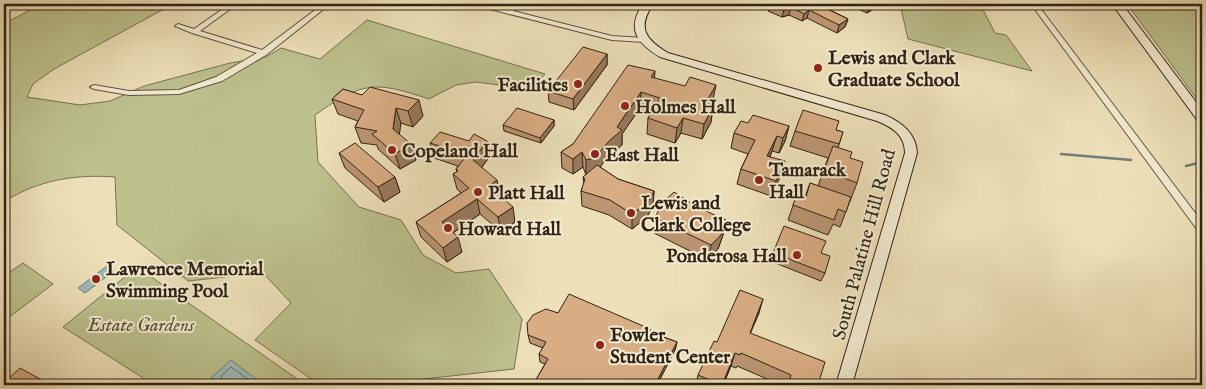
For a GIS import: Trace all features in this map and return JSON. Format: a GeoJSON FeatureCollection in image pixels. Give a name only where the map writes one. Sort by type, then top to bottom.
{"type":"FeatureCollection","features":[{"type":"Feature","properties":{"kind":"street"},"geometry":{"type":"LineString","coordinates":[[194,32],[234,4]]}},
{"type":"Feature","properties":{"kind":"street"},"geometry":{"type":"LineString","coordinates":[[94,87],[129,93],[179,92],[219,78],[263,53],[327,4]]}},
{"type":"Feature","properties":{"kind":"street"},"geometry":{"type":"LineString","coordinates":[[476,4],[612,38],[644,40],[638,21],[648,4]]}},
{"type":"Feature","properties":{"kind":"street"},"geometry":{"type":"LineString","coordinates":[[508,12],[517,4]]}},
{"type":"Feature","properties":{"kind":"street"},"geometry":{"type":"LineString","coordinates":[[1034,4],[1202,229]]}},
{"type":"Feature","properties":{"kind":"street"},"geometry":{"type":"LineString","coordinates":[[1118,4],[1202,118]]}},
{"type":"Feature","properties":{"kind":"street"},"geometry":{"type":"LineString","coordinates":[[178,26],[263,53]]}},
{"type":"Feature","properties":{"kind":"street","name":"South Palatine Hill Road"},"geometry":{"type":"LineString","coordinates":[[644,40],[659,52],[676,60],[881,118],[898,127],[908,137],[911,143],[911,153],[844,385]]}},
{"type":"Feature","properties":{"kind":"green space"},"geometry":{"type":"Polygon","coordinates":[[[41,4],[173,4],[54,69],[33,84],[27,97],[80,105],[110,101],[144,86],[230,63],[266,57],[281,48],[320,59],[367,20],[545,74],[531,89],[476,82],[456,85],[429,99],[382,87],[358,90],[315,115],[318,162],[359,207],[401,220],[423,255],[456,273],[489,269],[522,319],[514,369],[370,385],[320,385],[255,340],[291,303],[263,273],[188,281],[117,225],[115,177],[100,176],[57,180],[30,188],[4,202],[4,24],[41,4]]]}},
{"type":"Feature","properties":{"kind":"green space"},"geometry":{"type":"Polygon","coordinates":[[[900,4],[980,4],[995,33],[1006,35],[1032,71],[908,39],[900,4]]]}},
{"type":"Feature","properties":{"kind":"green space"},"geometry":{"type":"Polygon","coordinates":[[[1127,4],[1202,4],[1202,106],[1127,4]]]}},
{"type":"Feature","properties":{"kind":"green space"},"geometry":{"type":"Polygon","coordinates":[[[23,263],[53,284],[4,321],[4,276],[23,263]]]}},
{"type":"Feature","properties":{"kind":"green space","name":"Estate Gardens"},"geometry":{"type":"Polygon","coordinates":[[[137,267],[306,385],[154,385],[63,327],[137,267]]]}},
{"type":"Feature","properties":{"kind":"water","name":"Lawrence Memorial Swimming Pool"},"geometry":{"type":"Polygon","coordinates":[[[107,266],[114,271],[85,293],[78,288],[107,266]]]}},
{"type":"Feature","properties":{"kind":"water"},"geometry":{"type":"Polygon","coordinates":[[[231,360],[264,385],[222,385],[211,378],[231,360]]]}},
{"type":"Feature","properties":{"kind":"building"},"geometry":{"type":"Polygon","coordinates":[[[771,4],[821,4],[819,5],[848,19],[839,25],[809,10],[804,14],[791,7],[784,10],[771,4]]]}},
{"type":"Feature","properties":{"kind":"building"},"geometry":{"type":"Polygon","coordinates":[[[583,47],[607,54],[573,99],[548,91],[583,47]]]}},
{"type":"Feature","properties":{"kind":"building"},"geometry":{"type":"Polygon","coordinates":[[[628,65],[655,71],[651,77],[685,86],[690,77],[716,85],[705,104],[713,107],[704,124],[683,118],[677,128],[648,118],[660,98],[641,92],[617,127],[622,130],[609,141],[595,158],[586,160],[582,152],[573,159],[561,152],[573,144],[628,65]]]}},
{"type":"Feature","properties":{"kind":"building"},"geometry":{"type":"Polygon","coordinates":[[[370,87],[419,100],[408,111],[396,108],[393,129],[411,144],[395,154],[372,134],[377,131],[355,127],[364,110],[332,99],[343,89],[362,95],[370,87]]]}},
{"type":"Feature","properties":{"kind":"building"},"geometry":{"type":"Polygon","coordinates":[[[517,108],[554,120],[540,138],[503,125],[517,108]]]}},
{"type":"Feature","properties":{"kind":"building"},"geometry":{"type":"Polygon","coordinates":[[[803,110],[839,121],[836,130],[843,132],[839,144],[795,131],[803,110]]]}},
{"type":"Feature","properties":{"kind":"building"},"geometry":{"type":"Polygon","coordinates":[[[753,115],[789,126],[783,138],[777,136],[767,156],[785,161],[776,181],[741,169],[755,140],[734,133],[741,121],[748,123],[753,115]]]}},
{"type":"Feature","properties":{"kind":"building"},"geometry":{"type":"Polygon","coordinates":[[[440,132],[469,141],[474,134],[487,141],[473,160],[497,180],[489,186],[513,207],[498,217],[477,199],[442,222],[458,237],[443,248],[416,222],[469,188],[453,174],[458,171],[456,169],[467,155],[430,143],[440,132]]]}},
{"type":"Feature","properties":{"kind":"building"},"geometry":{"type":"Polygon","coordinates":[[[355,143],[395,177],[378,187],[339,153],[355,143]]]}},
{"type":"Feature","properties":{"kind":"building"},"geometry":{"type":"Polygon","coordinates":[[[833,146],[852,152],[850,158],[863,162],[857,183],[824,170],[833,146]]]}},
{"type":"Feature","properties":{"kind":"building"},"geometry":{"type":"Polygon","coordinates":[[[597,165],[618,179],[654,191],[648,202],[632,214],[610,200],[581,191],[585,179],[583,177],[597,165]]]}},
{"type":"Feature","properties":{"kind":"building"},"geometry":{"type":"Polygon","coordinates":[[[810,183],[851,197],[846,212],[838,209],[834,220],[793,205],[797,194],[806,197],[810,183]]]}},
{"type":"Feature","properties":{"kind":"building"},"geometry":{"type":"Polygon","coordinates":[[[674,192],[697,207],[726,220],[721,235],[711,245],[655,218],[662,203],[674,192]]]}},
{"type":"Feature","properties":{"kind":"building","name":"Ponderosa Hall"},"geometry":{"type":"Polygon","coordinates":[[[784,226],[826,241],[821,253],[830,256],[825,273],[773,253],[784,226]]]}},
{"type":"Feature","properties":{"kind":"building"},"geometry":{"type":"Polygon","coordinates":[[[740,290],[763,299],[750,333],[825,362],[818,385],[788,385],[791,375],[741,353],[740,355],[735,353],[722,385],[698,375],[714,341],[717,342],[740,290]]]}},
{"type":"Feature","properties":{"kind":"building","name":"Fowler Student Center"},"geometry":{"type":"Polygon","coordinates":[[[569,294],[650,329],[649,332],[677,342],[655,385],[533,385],[548,359],[539,354],[546,342],[528,335],[527,323],[533,315],[546,309],[558,313],[569,294]]]}},
{"type":"Feature","properties":{"kind":"building"},"geometry":{"type":"Polygon","coordinates":[[[20,368],[51,385],[4,385],[20,368]]]}},
{"type":"Feature","properties":{"kind":"waterway"},"geometry":{"type":"LineString","coordinates":[[1061,154],[1131,160]]}},
{"type":"Feature","properties":{"kind":"waterway"},"geometry":{"type":"LineString","coordinates":[[1186,166],[1202,162]]}},
{"type":"Feature","properties":{"kind":"place","name":"Lewis and Clark Graduate School"},"geometry":{"type":"Point","coordinates":[818,68]}},
{"type":"Feature","properties":{"kind":"place","name":"Facilities"},"geometry":{"type":"Point","coordinates":[578,84]}},
{"type":"Feature","properties":{"kind":"place","name":"Holmes Hall"},"geometry":{"type":"Point","coordinates":[625,106]}},
{"type":"Feature","properties":{"kind":"place","name":"Copeland Hall"},"geometry":{"type":"Point","coordinates":[392,150]}},
{"type":"Feature","properties":{"kind":"place","name":"East Hall"},"geometry":{"type":"Point","coordinates":[595,154]}},
{"type":"Feature","properties":{"kind":"place","name":"Tamarack Hall"},"geometry":{"type":"Point","coordinates":[759,180]}},
{"type":"Feature","properties":{"kind":"place","name":"Platt Hall"},"geometry":{"type":"Point","coordinates":[478,192]}},
{"type":"Feature","properties":{"kind":"place","name":"Lewis and Clark College"},"geometry":{"type":"Point","coordinates":[631,213]}},
{"type":"Feature","properties":{"kind":"place","name":"Howard Hall"},"geometry":{"type":"Point","coordinates":[448,228]}},
{"type":"Feature","properties":{"kind":"place","name":"Ponderosa Hall"},"geometry":{"type":"Point","coordinates":[797,255]}},
{"type":"Feature","properties":{"kind":"place","name":"Lawrence Memorial Swimming Pool"},"geometry":{"type":"Point","coordinates":[96,279]}},
{"type":"Feature","properties":{"kind":"place","name":"Fowler Student Center"},"geometry":{"type":"Point","coordinates":[600,345]}}]}
